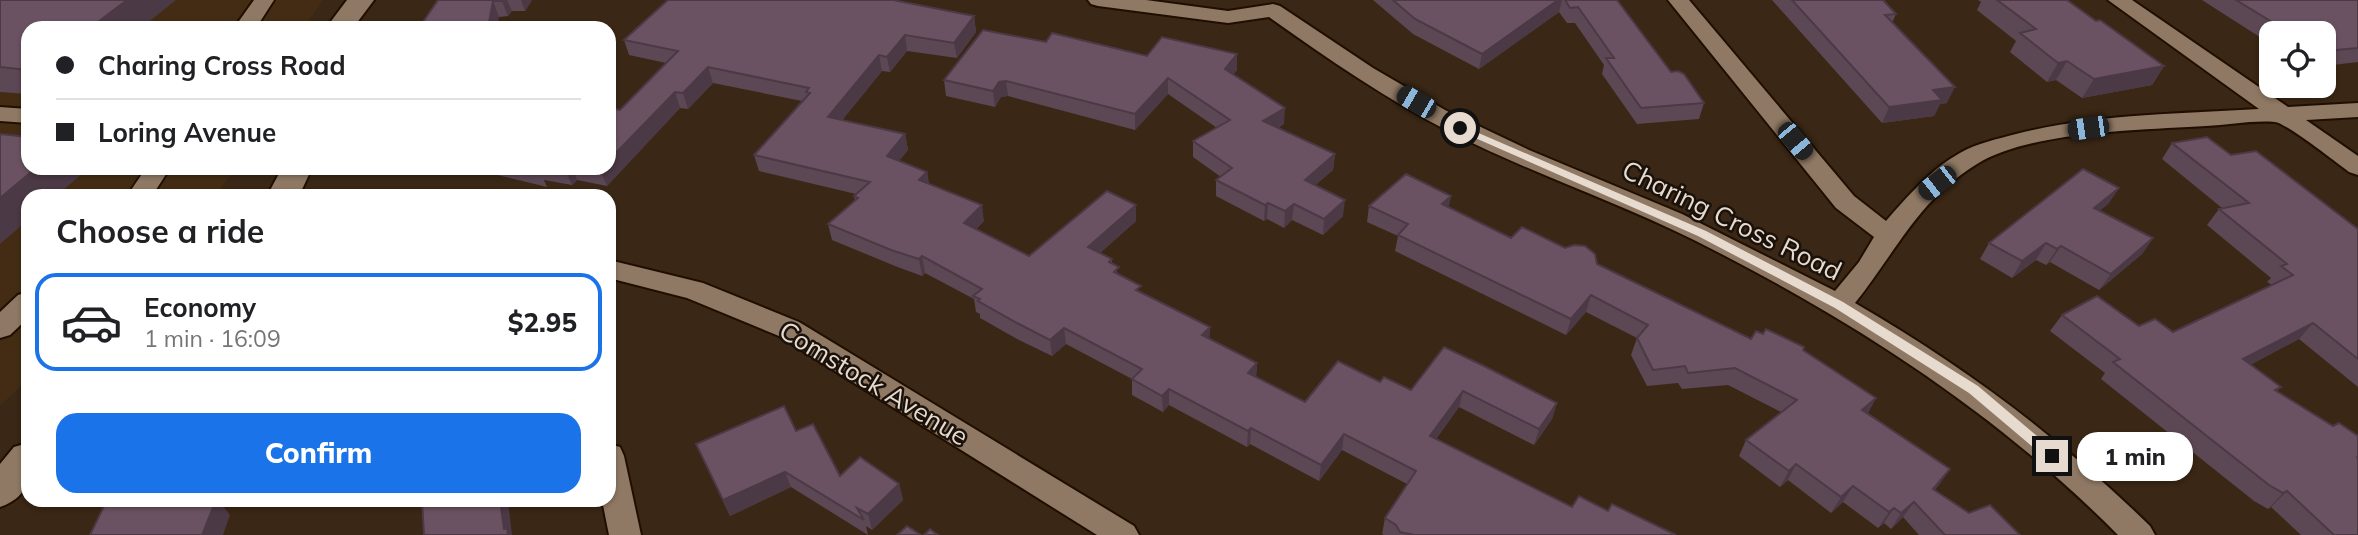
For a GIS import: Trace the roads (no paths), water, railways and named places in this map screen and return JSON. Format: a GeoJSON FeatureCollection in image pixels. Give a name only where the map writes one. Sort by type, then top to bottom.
{"type":"FeatureCollection","features":[{"type":"Feature","properties":{"kind":"street"},"geometry":{"type":"LineString","coordinates":[[250,21],[264,0]]}},
{"type":"Feature","properties":{"kind":"street"},"geometry":{"type":"LineString","coordinates":[[344,21],[361,0]]}},
{"type":"Feature","properties":{"kind":"street","name":"Charing Cross Road"},"geometry":{"type":"LineString","coordinates":[[1098,0],[1228,17],[1269,5],[1349,64],[1460,128],[1702,233],[1839,305],[1869,268],[1888,235],[1931,188],[1969,158],[2002,145],[2049,133],[2108,125],[2358,110]]}},
{"type":"Feature","properties":{"kind":"street"},"geometry":{"type":"LineString","coordinates":[[1678,0],[1845,202],[1888,235]]}},
{"type":"Feature","properties":{"kind":"street"},"geometry":{"type":"LineString","coordinates":[[2118,0],[2358,167]]}},
{"type":"Feature","properties":{"kind":"street"},"geometry":{"type":"LineString","coordinates":[[0,114],[21,116]]}},
{"type":"Feature","properties":{"kind":"street","name":"Comstock Avenue"},"geometry":{"type":"LineString","coordinates":[[616,271],[694,290],[789,329],[1123,535]]}},
{"type":"Feature","properties":{"kind":"street"},"geometry":{"type":"LineString","coordinates":[[1839,305],[1973,390],[2111,505],[2139,535]]}},
{"type":"Feature","properties":{"kind":"street"},"geometry":{"type":"LineString","coordinates":[[0,328],[21,308]]}},
{"type":"Feature","properties":{"kind":"street"},"geometry":{"type":"LineString","coordinates":[[0,491],[21,466]]}},
{"type":"Feature","properties":{"kind":"street"},"geometry":{"type":"LineString","coordinates":[[616,491],[625,535]]}}]}
